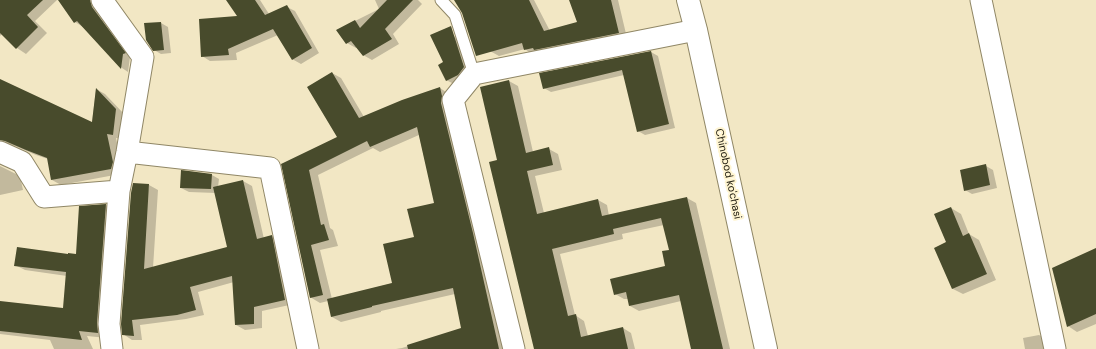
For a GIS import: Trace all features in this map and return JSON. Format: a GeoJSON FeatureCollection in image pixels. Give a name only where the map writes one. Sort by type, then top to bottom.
{"type":"FeatureCollection","features":[{"type":"Feature","properties":{"kind":"street"},"geometry":{"type":"LineString","coordinates":[[102,0],[143,57],[120,191],[109,324],[112,349]]}},
{"type":"Feature","properties":{"kind":"street","name":"Chinobod ko'chasi"},"geometry":{"type":"LineString","coordinates":[[688,0],[696,30],[766,349]]}},
{"type":"Feature","properties":{"kind":"street"},"geometry":{"type":"LineString","coordinates":[[981,0],[1055,349]]}},
{"type":"Feature","properties":{"kind":"street"},"geometry":{"type":"LineString","coordinates":[[514,349],[453,100],[474,74],[696,30]]}},
{"type":"Feature","properties":{"kind":"street"},"geometry":{"type":"LineString","coordinates":[[0,152],[22,162],[44,197],[120,191]]}},
{"type":"Feature","properties":{"kind":"street"},"geometry":{"type":"LineString","coordinates":[[127,152],[270,168],[308,349]]}},
{"type":"Feature","properties":{"kind":"lane"},"geometry":{"type":"LineString","coordinates":[[441,0],[455,15],[474,74]]}},
{"type":"Feature","properties":{"kind":"building"},"geometry":{"type":"Polygon","coordinates":[[[0,0],[43,0],[27,15],[38,27],[16,49],[0,33],[0,0]]]}},
{"type":"Feature","properties":{"kind":"building"},"geometry":{"type":"Polygon","coordinates":[[[58,0],[90,0],[92,7],[126,53],[123,54],[121,69],[77,21],[74,23],[58,0]]]}},
{"type":"Feature","properties":{"kind":"building"},"geometry":{"type":"Polygon","coordinates":[[[226,0],[255,0],[265,15],[287,5],[312,48],[292,60],[273,29],[228,49],[229,55],[201,57],[199,19],[237,16],[226,0]]]}},
{"type":"Feature","properties":{"kind":"building"},"geometry":{"type":"Polygon","coordinates":[[[387,0],[413,0],[385,29],[392,39],[363,56],[351,41],[346,44],[336,30],[355,20],[360,28],[387,0]]]}},
{"type":"Feature","properties":{"kind":"building"},"geometry":{"type":"Polygon","coordinates":[[[454,0],[529,0],[544,31],[577,22],[569,0],[611,0],[619,33],[534,50],[533,48],[524,50],[522,43],[476,56],[462,13],[454,0]]]}},
{"type":"Feature","properties":{"kind":"building"},"geometry":{"type":"Polygon","coordinates":[[[161,22],[164,50],[153,51],[146,40],[144,23],[161,22]]]}},
{"type":"Feature","properties":{"kind":"building"},"geometry":{"type":"Polygon","coordinates":[[[451,26],[464,67],[458,75],[446,81],[438,65],[443,62],[430,35],[451,26]]]}},
{"type":"Feature","properties":{"kind":"building"},"geometry":{"type":"Polygon","coordinates":[[[651,51],[669,124],[637,132],[622,70],[543,89],[539,73],[651,51]]]}},
{"type":"Feature","properties":{"kind":"building"},"geometry":{"type":"Polygon","coordinates":[[[332,72],[359,118],[402,100],[440,87],[442,96],[441,103],[473,233],[499,349],[408,349],[407,345],[461,328],[453,288],[372,306],[331,317],[327,299],[392,283],[383,244],[414,237],[407,209],[434,203],[417,127],[370,147],[367,141],[309,170],[321,225],[324,224],[329,240],[311,245],[323,295],[310,298],[281,164],[337,137],[307,87],[332,72]]]}},
{"type":"Feature","properties":{"kind":"building"},"geometry":{"type":"Polygon","coordinates":[[[0,79],[92,122],[96,88],[116,109],[113,135],[107,134],[113,162],[111,169],[51,180],[47,158],[0,140],[0,79]]]}},
{"type":"Feature","properties":{"kind":"building"},"geometry":{"type":"Polygon","coordinates":[[[509,80],[526,153],[549,147],[553,165],[527,171],[537,214],[598,199],[602,216],[687,197],[723,349],[691,349],[679,295],[629,306],[626,292],[614,295],[610,279],[665,266],[662,251],[669,250],[661,218],[613,229],[614,234],[552,249],[568,316],[576,314],[581,337],[623,327],[628,349],[534,349],[489,162],[497,160],[480,87],[509,80]]]}},
{"type":"Feature","properties":{"kind":"building"},"geometry":{"type":"Polygon","coordinates":[[[986,164],[990,185],[964,191],[960,170],[986,164]]]}},
{"type":"Feature","properties":{"kind":"building"},"geometry":{"type":"Polygon","coordinates":[[[181,170],[212,174],[211,189],[180,188],[181,170]]]}},
{"type":"Feature","properties":{"kind":"building"},"geometry":{"type":"Polygon","coordinates":[[[243,180],[257,239],[272,235],[285,300],[254,307],[254,324],[235,325],[232,276],[190,287],[196,310],[177,315],[132,320],[134,336],[122,335],[121,324],[133,183],[149,184],[144,269],[227,247],[213,187],[243,180]]]}},
{"type":"Feature","properties":{"kind":"building"},"geometry":{"type":"Polygon","coordinates":[[[106,204],[97,323],[98,333],[79,331],[82,340],[0,331],[0,301],[63,308],[66,272],[14,266],[17,247],[76,254],[79,206],[106,204]]]}},
{"type":"Feature","properties":{"kind":"building"},"geometry":{"type":"Polygon","coordinates":[[[951,207],[963,236],[969,233],[987,274],[952,289],[934,248],[946,242],[934,214],[951,207]]]}},
{"type":"Feature","properties":{"kind":"building"},"geometry":{"type":"Polygon","coordinates":[[[1096,248],[1096,314],[1067,327],[1052,268],[1096,248]]]}}]}
